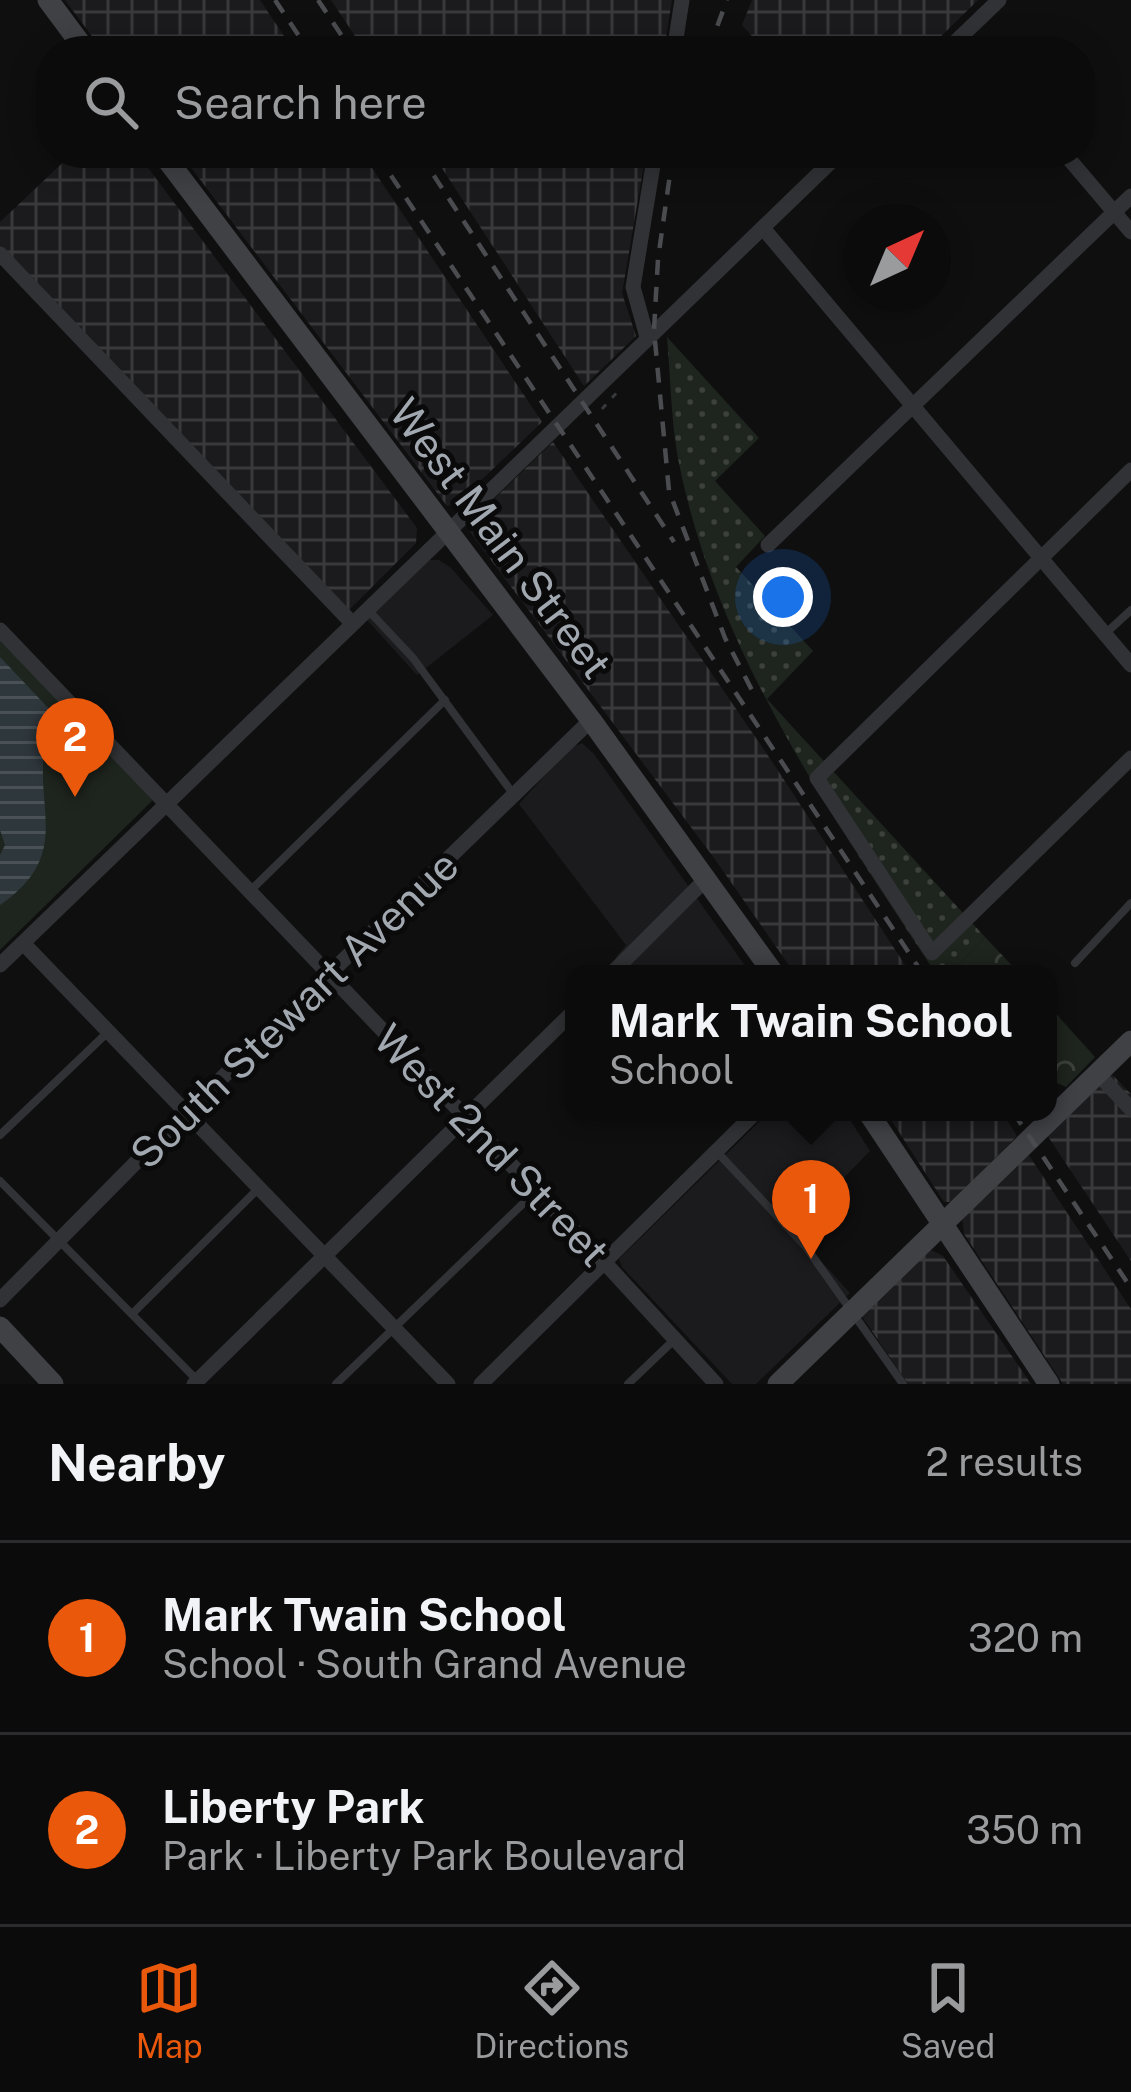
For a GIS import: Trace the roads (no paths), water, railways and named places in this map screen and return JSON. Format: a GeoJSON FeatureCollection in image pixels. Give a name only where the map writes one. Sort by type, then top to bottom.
{"type":"FeatureCollection","features":[{"type":"Feature","properties":{"kind":"main road"},"geometry":{"type":"LineString","coordinates":[[48,0],[75,36]]}},
{"type":"Feature","properties":{"kind":"main road","name":"West Main Street"},"geometry":{"type":"LineString","coordinates":[[173,168],[591,720],[769,965]]}},
{"type":"Feature","properties":{"kind":"main road"},"geometry":{"type":"LineString","coordinates":[[1057,1112],[1131,1041]]}},
{"type":"Feature","properties":{"kind":"main road"},"geometry":{"type":"LineString","coordinates":[[874,1121],[1049,1384]]}},
{"type":"Feature","properties":{"kind":"main road"},"geometry":{"type":"LineString","coordinates":[[778,1384],[1047,1121]]}},
{"type":"Feature","properties":{"kind":"main road"},"geometry":{"type":"LineString","coordinates":[[0,1328],[53,1384]]}},
{"type":"Feature","properties":{"kind":"street"},"geometry":{"type":"LineString","coordinates":[[676,36],[682,0]]}},
{"type":"Feature","properties":{"kind":"street"},"geometry":{"type":"LineString","coordinates":[[964,34],[999,0]]}},
{"type":"Feature","properties":{"kind":"street"},"geometry":{"type":"LineString","coordinates":[[647,337],[633,287],[653,168]]}},
{"type":"Feature","properties":{"kind":"street"},"geometry":{"type":"LineString","coordinates":[[0,965],[825,168]]}},
{"type":"Feature","properties":{"kind":"street"},"geometry":{"type":"LineString","coordinates":[[1077,168],[1131,232]]}},
{"type":"Feature","properties":{"kind":"street"},"geometry":{"type":"LineString","coordinates":[[768,544],[1131,196]]}},
{"type":"Feature","properties":{"kind":"street"},"geometry":{"type":"LineString","coordinates":[[763,228],[1131,664]]}},
{"type":"Feature","properties":{"kind":"street"},"geometry":{"type":"LineString","coordinates":[[0,254],[352,623]]}},
{"type":"Feature","properties":{"kind":"street"},"geometry":{"type":"LineString","coordinates":[[1131,470],[817,778],[932,953],[1131,758]]}},
{"type":"Feature","properties":{"kind":"street","name":"West 2nd Street"},"geometry":{"type":"LineString","coordinates":[[0,630],[716,1384]]}},
{"type":"Feature","properties":{"kind":"street","name":"South Stewart Avenue"},"geometry":{"type":"LineString","coordinates":[[0,1300],[591,720]]}},
{"type":"Feature","properties":{"kind":"street"},"geometry":{"type":"LineString","coordinates":[[620,965],[708,877]]}},
{"type":"Feature","properties":{"kind":"street"},"geometry":{"type":"LineString","coordinates":[[23,943],[448,1384]]}},
{"type":"Feature","properties":{"kind":"street"},"geometry":{"type":"LineString","coordinates":[[198,1383],[565,1019]]}},
{"type":"Feature","properties":{"kind":"street"},"geometry":{"type":"LineString","coordinates":[[1098,1074],[1131,1109]]}},
{"type":"Feature","properties":{"kind":"street"},"geometry":{"type":"LineString","coordinates":[[482,1384],[747,1121]]}},
{"type":"Feature","properties":{"kind":"lane"},"geometry":{"type":"LineString","coordinates":[[368,608],[413,658],[514,795]]}},
{"type":"Feature","properties":{"kind":"lane"},"geometry":{"type":"LineString","coordinates":[[1105,634],[1131,610]]}},
{"type":"Feature","properties":{"kind":"lane"},"geometry":{"type":"LineString","coordinates":[[250,892],[445,700]]}},
{"type":"Feature","properties":{"kind":"lane"},"geometry":{"type":"LineString","coordinates":[[1075,963],[1131,903]]}},
{"type":"Feature","properties":{"kind":"lane"},"geometry":{"type":"LineString","coordinates":[[0,1135],[109,1031]]}},
{"type":"Feature","properties":{"kind":"lane"},"geometry":{"type":"LineString","coordinates":[[717,1152],[806,1247],[903,1384]]}},
{"type":"Feature","properties":{"kind":"lane"},"geometry":{"type":"LineString","coordinates":[[0,1181],[198,1383]]}},
{"type":"Feature","properties":{"kind":"lane"},"geometry":{"type":"LineString","coordinates":[[132,1314],[261,1186]]}},
{"type":"Feature","properties":{"kind":"lane"},"geometry":{"type":"LineString","coordinates":[[336,1384],[536,1191]]}},
{"type":"Feature","properties":{"kind":"lane"},"geometry":{"type":"LineString","coordinates":[[628,1384],[675,1339]]}},
{"type":"Feature","properties":{"kind":"railway"},"geometry":{"type":"LineString","coordinates":[[275,0],[299,36]]}},
{"type":"Feature","properties":{"kind":"railway"},"geometry":{"type":"LineString","coordinates":[[318,0],[342,36]]}},
{"type":"Feature","properties":{"kind":"railway"},"geometry":{"type":"LineString","coordinates":[[714,36],[727,0]]}},
{"type":"Feature","properties":{"kind":"railway"},"geometry":{"type":"LineString","coordinates":[[386,168],[917,965]]}},
{"type":"Feature","properties":{"kind":"railway"},"geometry":{"type":"LineString","coordinates":[[429,168],[674,542]]}},
{"type":"Feature","properties":{"kind":"railway"},"geometry":{"type":"LineString","coordinates":[[671,168],[654,330],[669,491],[725,638],[756,698]]}},
{"type":"Feature","properties":{"kind":"railway"},"geometry":{"type":"LineString","coordinates":[[1019,1121],[1131,1288]]}},
{"type":"Feature","properties":{"kind":"place","name":"Liberty Park"},"geometry":{"type":"Point","coordinates":[75,797]}},
{"type":"Feature","properties":{"kind":"place","name":"Mark Twain School"},"geometry":{"type":"Point","coordinates":[811,1259]}}]}
